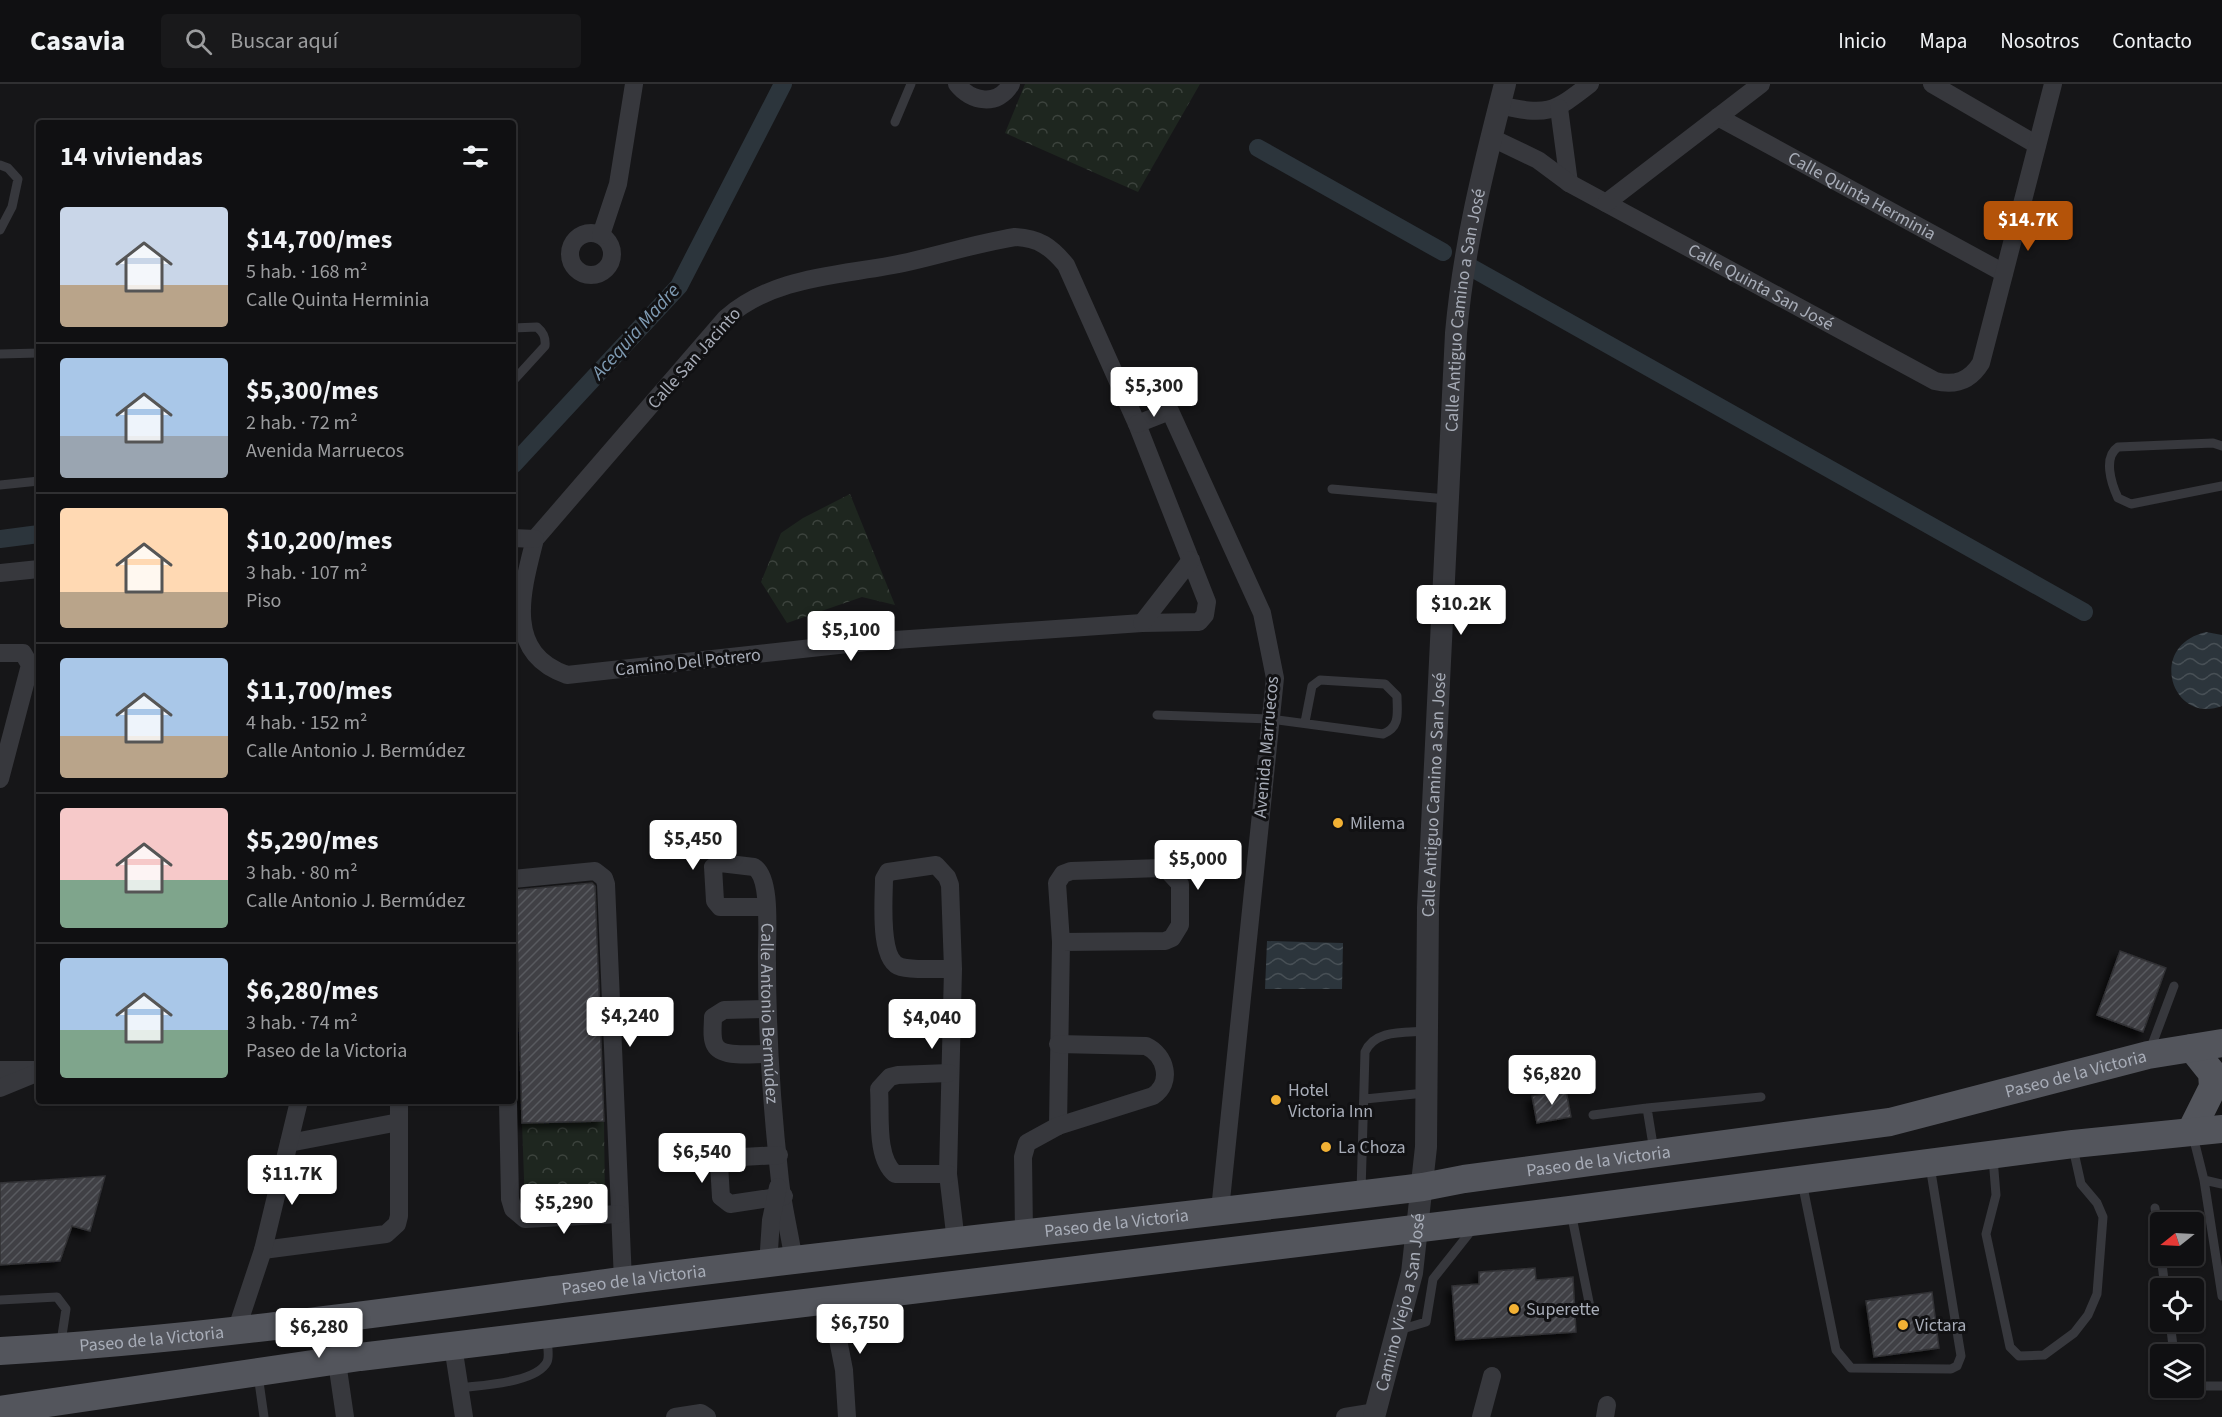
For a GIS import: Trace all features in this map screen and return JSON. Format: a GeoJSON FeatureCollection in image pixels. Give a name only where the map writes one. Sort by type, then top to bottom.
{"type":"FeatureCollection","features":[{"type":"Feature","properties":{"kind":"main road","name":"Paseo de la Victoria"},"geometry":{"type":"LineString","coordinates":[[0,1351],[61,1348],[236,1332],[623,1281],[1422,1187],[1890,1122],[2148,1055],[2222,1043]]}},
{"type":"Feature","properties":{"kind":"main road"},"geometry":{"type":"LineString","coordinates":[[2191,1131],[2213,1087],[2212,1073],[2192,1048]]}},
{"type":"Feature","properties":{"kind":"main road"},"geometry":{"type":"LineString","coordinates":[[0,1410],[185,1381],[547,1334],[1418,1226],[1570,1210],[2073,1144],[2191,1131],[2221,1130]]}},
{"type":"Feature","properties":{"kind":"main road"},"geometry":{"type":"LineString","coordinates":[[181,1337],[185,1381]]}},
{"type":"Feature","properties":{"kind":"street"},"geometry":{"type":"LineString","coordinates":[[601,235],[618,184],[634,84]]}},
{"type":"Feature","properties":{"kind":"street"},"geometry":{"type":"LineString","coordinates":[[957,84],[963,92],[982,100],[1001,95],[1011,84]]}},
{"type":"Feature","properties":{"kind":"street"},"geometry":{"type":"LineString","coordinates":[[1502,95],[1544,111],[1559,108],[1590,84]]}},
{"type":"Feature","properties":{"kind":"street"},"geometry":{"type":"LineString","coordinates":[[1606,203],[1761,84]]}},
{"type":"Feature","properties":{"kind":"street"},"geometry":{"type":"LineString","coordinates":[[1932,84],[2037,146]]}},
{"type":"Feature","properties":{"kind":"street"},"geometry":{"type":"LineString","coordinates":[[2004,273],[2053,84]]}},
{"type":"Feature","properties":{"kind":"street","name":"Calle Antiguo Camino a San José"},"geometry":{"type":"LineString","coordinates":[[1422,1187],[1426,1093],[1428,908],[1460,285],[1469,231],[1502,95]]}},
{"type":"Feature","properties":{"kind":"street"},"geometry":{"type":"LineString","coordinates":[[1559,108],[1569,183]]}},
{"type":"Feature","properties":{"kind":"street","name":"Calle Quinta Herminia"},"geometry":{"type":"LineString","coordinates":[[1718,117],[2004,273]]}},
{"type":"Feature","properties":{"kind":"street","name":"Calle Quinta San José"},"geometry":{"type":"LineString","coordinates":[[1490,138],[1538,160],[1569,183],[1935,381],[1956,383],[1969,378],[1980,363],[2004,273]]}},
{"type":"Feature","properties":{"kind":"street","name":"Calle San Jacinto"},"geometry":{"type":"LineString","coordinates":[[535,539],[726,318],[744,302],[763,292],[791,284],[908,262],[992,241],[1032,238],[1046,244],[1066,265],[1137,424]]}},
{"type":"Feature","properties":{"kind":"street","name":"Avenida Marruecos"},"geometry":{"type":"LineString","coordinates":[[1137,424],[1170,411],[1257,602],[1268,633],[1275,678],[1220,1210]]}},
{"type":"Feature","properties":{"kind":"street"},"geometry":{"type":"LineString","coordinates":[[1137,424],[1191,560],[1142,623]]}},
{"type":"Feature","properties":{"kind":"street"},"geometry":{"type":"LineString","coordinates":[[516,538],[535,539]]}},
{"type":"Feature","properties":{"kind":"street","name":"Camino Del Potrero"},"geometry":{"type":"LineString","coordinates":[[535,539],[524,580],[521,621],[530,648],[552,670],[567,675],[866,642],[1142,623],[1199,622],[1205,615],[1207,602],[1191,560]]}},
{"type":"Feature","properties":{"kind":"street"},"geometry":{"type":"LineString","coordinates":[[0,573],[36,569]]}},
{"type":"Feature","properties":{"kind":"street"},"geometry":{"type":"LineString","coordinates":[[0,653],[17,651],[27,657],[30,665],[30,673],[0,779]]}},
{"type":"Feature","properties":{"kind":"street","name":"Calle Antonio Bermúdez"},"geometry":{"type":"LineString","coordinates":[[766,908],[720,907],[715,901],[711,870],[720,863],[754,867],[765,880],[766,908],[767,1009],[779,1155],[781,1263]]}},
{"type":"Feature","properties":{"kind":"street"},"geometry":{"type":"LineString","coordinates":[[953,969],[900,967],[892,962],[885,947],[884,879],[888,872],[936,865],[947,877],[950,885],[953,969],[948,1174],[956,1242]]}},
{"type":"Feature","properties":{"kind":"street"},"geometry":{"type":"LineString","coordinates":[[1059,1126],[1058,1044],[1061,942],[1057,882],[1066,872],[1161,868],[1174,876],[1180,884],[1180,925],[1177,932],[1165,941],[1061,942]]}},
{"type":"Feature","properties":{"kind":"street"},"geometry":{"type":"LineString","coordinates":[[516,879],[595,871],[604,878],[606,884],[623,1281]]}},
{"type":"Feature","properties":{"kind":"street"},"geometry":{"type":"LineString","coordinates":[[767,1009],[720,1011],[713,1017],[714,1041],[724,1053],[769,1054]]}},
{"type":"Feature","properties":{"kind":"street"},"geometry":{"type":"LineString","coordinates":[[1024,1233],[1023,1157],[1027,1143],[1059,1126],[1153,1096],[1160,1092],[1166,1078],[1163,1059],[1159,1053],[1146,1046],[1058,1044]]}},
{"type":"Feature","properties":{"kind":"street"},"geometry":{"type":"LineString","coordinates":[[0,1070],[36,1071]]}},
{"type":"Feature","properties":{"kind":"street"},"geometry":{"type":"LineString","coordinates":[[0,1088],[36,1072]]}},
{"type":"Feature","properties":{"kind":"street"},"geometry":{"type":"LineString","coordinates":[[948,1174],[895,1174],[890,1170],[884,1159],[879,1089],[890,1077],[898,1075],[949,1073]]}},
{"type":"Feature","properties":{"kind":"street"},"geometry":{"type":"LineString","coordinates":[[236,1332],[263,1250],[298,1104]]}},
{"type":"Feature","properties":{"kind":"street"},"geometry":{"type":"LineString","coordinates":[[263,1250],[386,1234],[393,1230],[399,1216],[399,1104]]}},
{"type":"Feature","properties":{"kind":"street"},"geometry":{"type":"LineString","coordinates":[[508,1104],[510,1199],[518,1215],[525,1219],[619,1214]]}},
{"type":"Feature","properties":{"kind":"street"},"geometry":{"type":"LineString","coordinates":[[289,1143],[399,1122]]}},
{"type":"Feature","properties":{"kind":"street"},"geometry":{"type":"LineString","coordinates":[[779,1155],[729,1156],[719,1164],[721,1197],[727,1203],[780,1192]]}},
{"type":"Feature","properties":{"kind":"street","name":"Camino Viejo a San José"},"geometry":{"type":"LineString","coordinates":[[1375,1414],[1399,1330],[1412,1273],[1422,1187]]}},
{"type":"Feature","properties":{"kind":"street","name":"Calle Antonio Bermúdez"},"geometry":{"type":"LineString","coordinates":[[780,1192],[781,1263]]}},
{"type":"Feature","properties":{"kind":"street"},"geometry":{"type":"LineString","coordinates":[[830,1299],[842,1360],[847,1417]]}},
{"type":"Feature","properties":{"kind":"street"},"geometry":{"type":"LineString","coordinates":[[331,1321],[345,1417]]}},
{"type":"Feature","properties":{"kind":"street"},"geometry":{"type":"LineString","coordinates":[[453,1346],[464,1417]]}},
{"type":"Feature","properties":{"kind":"street"},"geometry":{"type":"LineString","coordinates":[[1480,1417],[1492,1376]]}},
{"type":"Feature","properties":{"kind":"street"},"geometry":{"type":"LineString","coordinates":[[675,1417],[701,1413],[707,1417]]}},
{"type":"Feature","properties":{"kind":"street"},"geometry":{"type":"LineString","coordinates":[[1345,1417],[1375,1414]]}},
{"type":"Feature","properties":{"kind":"lane"},"geometry":{"type":"LineString","coordinates":[[896,123],[911,84]]}},
{"type":"Feature","properties":{"kind":"lane"},"geometry":{"type":"LineString","coordinates":[[0,165],[8,168],[18,179],[12,207],[0,230]]}},
{"type":"Feature","properties":{"kind":"lane"},"geometry":{"type":"LineString","coordinates":[[516,328],[537,327],[542,330],[546,341],[545,346],[516,378]]}},
{"type":"Feature","properties":{"kind":"lane"},"geometry":{"type":"LineString","coordinates":[[0,354],[36,353]]}},
{"type":"Feature","properties":{"kind":"lane"},"geometry":{"type":"LineString","coordinates":[[2222,446],[2213,443],[2118,447],[2110,454],[2108,461],[2118,498],[2131,504],[2222,486]]}},
{"type":"Feature","properties":{"kind":"lane"},"geometry":{"type":"LineString","coordinates":[[0,485],[36,481]]}},
{"type":"Feature","properties":{"kind":"lane"},"geometry":{"type":"LineString","coordinates":[[1332,489],[1448,499]]}},
{"type":"Feature","properties":{"kind":"lane"},"geometry":{"type":"LineString","coordinates":[[1157,715],[1270,719],[1383,734],[1392,730],[1396,725],[1397,696],[1385,684],[1320,680],[1312,686],[1305,722]]}},
{"type":"Feature","properties":{"kind":"lane"},"geometry":{"type":"LineString","coordinates":[[2148,1055],[2174,986]]}},
{"type":"Feature","properties":{"kind":"lane"},"geometry":{"type":"LineString","coordinates":[[1361,1194],[1365,1052],[1369,1042],[1383,1035],[1427,1031]]}},
{"type":"Feature","properties":{"kind":"lane"},"geometry":{"type":"LineString","coordinates":[[1365,1099],[1426,1093]]}},
{"type":"Feature","properties":{"kind":"lane"},"geometry":{"type":"LineString","coordinates":[[1593,1116],[1647,1108],[1761,1097]]}},
{"type":"Feature","properties":{"kind":"lane"},"geometry":{"type":"LineString","coordinates":[[1647,1108],[1654,1153]]}},
{"type":"Feature","properties":{"kind":"lane"},"geometry":{"type":"LineString","coordinates":[[2191,1131],[2204,1180],[2222,1296]]}},
{"type":"Feature","properties":{"kind":"lane"},"geometry":{"type":"LineString","coordinates":[[1993,1155],[1996,1195],[1986,1234],[2010,1347],[2019,1356],[2044,1354],[2074,1334],[2093,1305],[2100,1281],[2103,1217],[2097,1203],[2087,1193],[2078,1178],[2073,1144]]}},
{"type":"Feature","properties":{"kind":"lane"},"geometry":{"type":"LineString","coordinates":[[1802,1180],[1836,1350],[1840,1358],[1851,1368],[1951,1369],[1957,1366],[1961,1356],[1930,1164]]}},
{"type":"Feature","properties":{"kind":"lane"},"geometry":{"type":"LineString","coordinates":[[2204,1180],[2222,1184]]}},
{"type":"Feature","properties":{"kind":"lane"},"geometry":{"type":"LineString","coordinates":[[2155,1208],[2156,1212]]}},
{"type":"Feature","properties":{"kind":"lane"},"geometry":{"type":"LineString","coordinates":[[1570,1210],[1590,1307]]}},
{"type":"Feature","properties":{"kind":"lane"},"geometry":{"type":"LineString","coordinates":[[1399,1330],[1426,1322],[1433,1279],[1480,1219]]}},
{"type":"Feature","properties":{"kind":"lane"},"geometry":{"type":"LineString","coordinates":[[0,1300],[57,1297],[61,1300],[66,1309],[61,1348]]}},
{"type":"Feature","properties":{"kind":"lane"},"geometry":{"type":"LineString","coordinates":[[460,1388],[524,1378],[540,1371],[548,1360],[547,1334]]}},
{"type":"Feature","properties":{"kind":"lane"},"geometry":{"type":"LineString","coordinates":[[258,1371],[264,1417]]}},
{"type":"Feature","properties":{"kind":"lane"},"geometry":{"type":"LineString","coordinates":[[2204,1386],[2222,1386]]}},
{"type":"Feature","properties":{"kind":"green space"},"geometry":{"type":"Polygon","coordinates":[[[1025,84],[1200,84],[1138,192],[1005,133],[1025,84]]]}},
{"type":"Feature","properties":{"kind":"green space"},"geometry":{"type":"Polygon","coordinates":[[[850,494],[895,605],[862,597],[787,623],[761,582],[781,533],[803,518],[850,494]]]}},
{"type":"Feature","properties":{"kind":"green space"},"geometry":{"type":"Polygon","coordinates":[[[604,1121],[605,1203],[525,1206],[522,1123],[604,1121]]]}},
{"type":"Feature","properties":{"kind":"water"},"geometry":{"type":"Polygon","coordinates":[[[2206,632],[2222,635],[2222,706],[2204,709],[2190,704],[2179,695],[2173,681],[2172,667],[2176,652],[2187,640],[2206,632]]]}},
{"type":"Feature","properties":{"kind":"water"},"geometry":{"type":"Polygon","coordinates":[[[1267,941],[1343,943],[1342,989],[1265,989],[1267,941]]]}},
{"type":"Feature","properties":{"kind":"building"},"geometry":{"type":"Polygon","coordinates":[[[592,883],[595,886],[604,1121],[522,1123],[516,890],[592,883]]]}},
{"type":"Feature","properties":{"kind":"building"},"geometry":{"type":"Polygon","coordinates":[[[2120,951],[2166,968],[2143,1032],[2097,1015],[2120,951]]]}},
{"type":"Feature","properties":{"kind":"building"},"geometry":{"type":"Polygon","coordinates":[[[1566,1090],[1571,1117],[1537,1123],[1532,1096],[1566,1090]]]}},
{"type":"Feature","properties":{"kind":"building"},"geometry":{"type":"Polygon","coordinates":[[[105,1176],[90,1231],[72,1226],[60,1261],[0,1265],[0,1183],[105,1176]]]}},
{"type":"Feature","properties":{"kind":"building","name":"Superette"},"geometry":{"type":"Polygon","coordinates":[[[1535,1268],[1536,1280],[1573,1277],[1576,1332],[1456,1340],[1452,1286],[1479,1284],[1479,1272],[1535,1268]]]}},
{"type":"Feature","properties":{"kind":"building","name":"Victara"},"geometry":{"type":"Polygon","coordinates":[[[1932,1292],[1939,1348],[1874,1357],[1866,1301],[1932,1292]]]}},
{"type":"Feature","properties":{"kind":"waterway","name":"Acequia Madre"},"geometry":{"type":"LineString","coordinates":[[516,462],[679,286],[783,84]]}},
{"type":"Feature","properties":{"kind":"waterway"},"geometry":{"type":"LineString","coordinates":[[1258,148],[1443,252]]}},
{"type":"Feature","properties":{"kind":"waterway"},"geometry":{"type":"LineString","coordinates":[[1472,268],[2084,612]]}},
{"type":"Feature","properties":{"kind":"waterway","name":"Acequia Madre"},"geometry":{"type":"LineString","coordinates":[[0,539],[36,534]]}},
{"type":"Feature","properties":{"kind":"place","name":"Milema"},"geometry":{"type":"Point","coordinates":[1338,823]}},
{"type":"Feature","properties":{"kind":"place","name":"Hotel Victoria Inn"},"geometry":{"type":"Point","coordinates":[1276,1100]}},
{"type":"Feature","properties":{"kind":"place","name":"La Choza"},"geometry":{"type":"Point","coordinates":[1326,1147]}},
{"type":"Feature","properties":{"kind":"place","name":"Superette"},"geometry":{"type":"Point","coordinates":[1514,1309]}},
{"type":"Feature","properties":{"kind":"place","name":"Victara"},"geometry":{"type":"Point","coordinates":[1903,1325]}}]}
